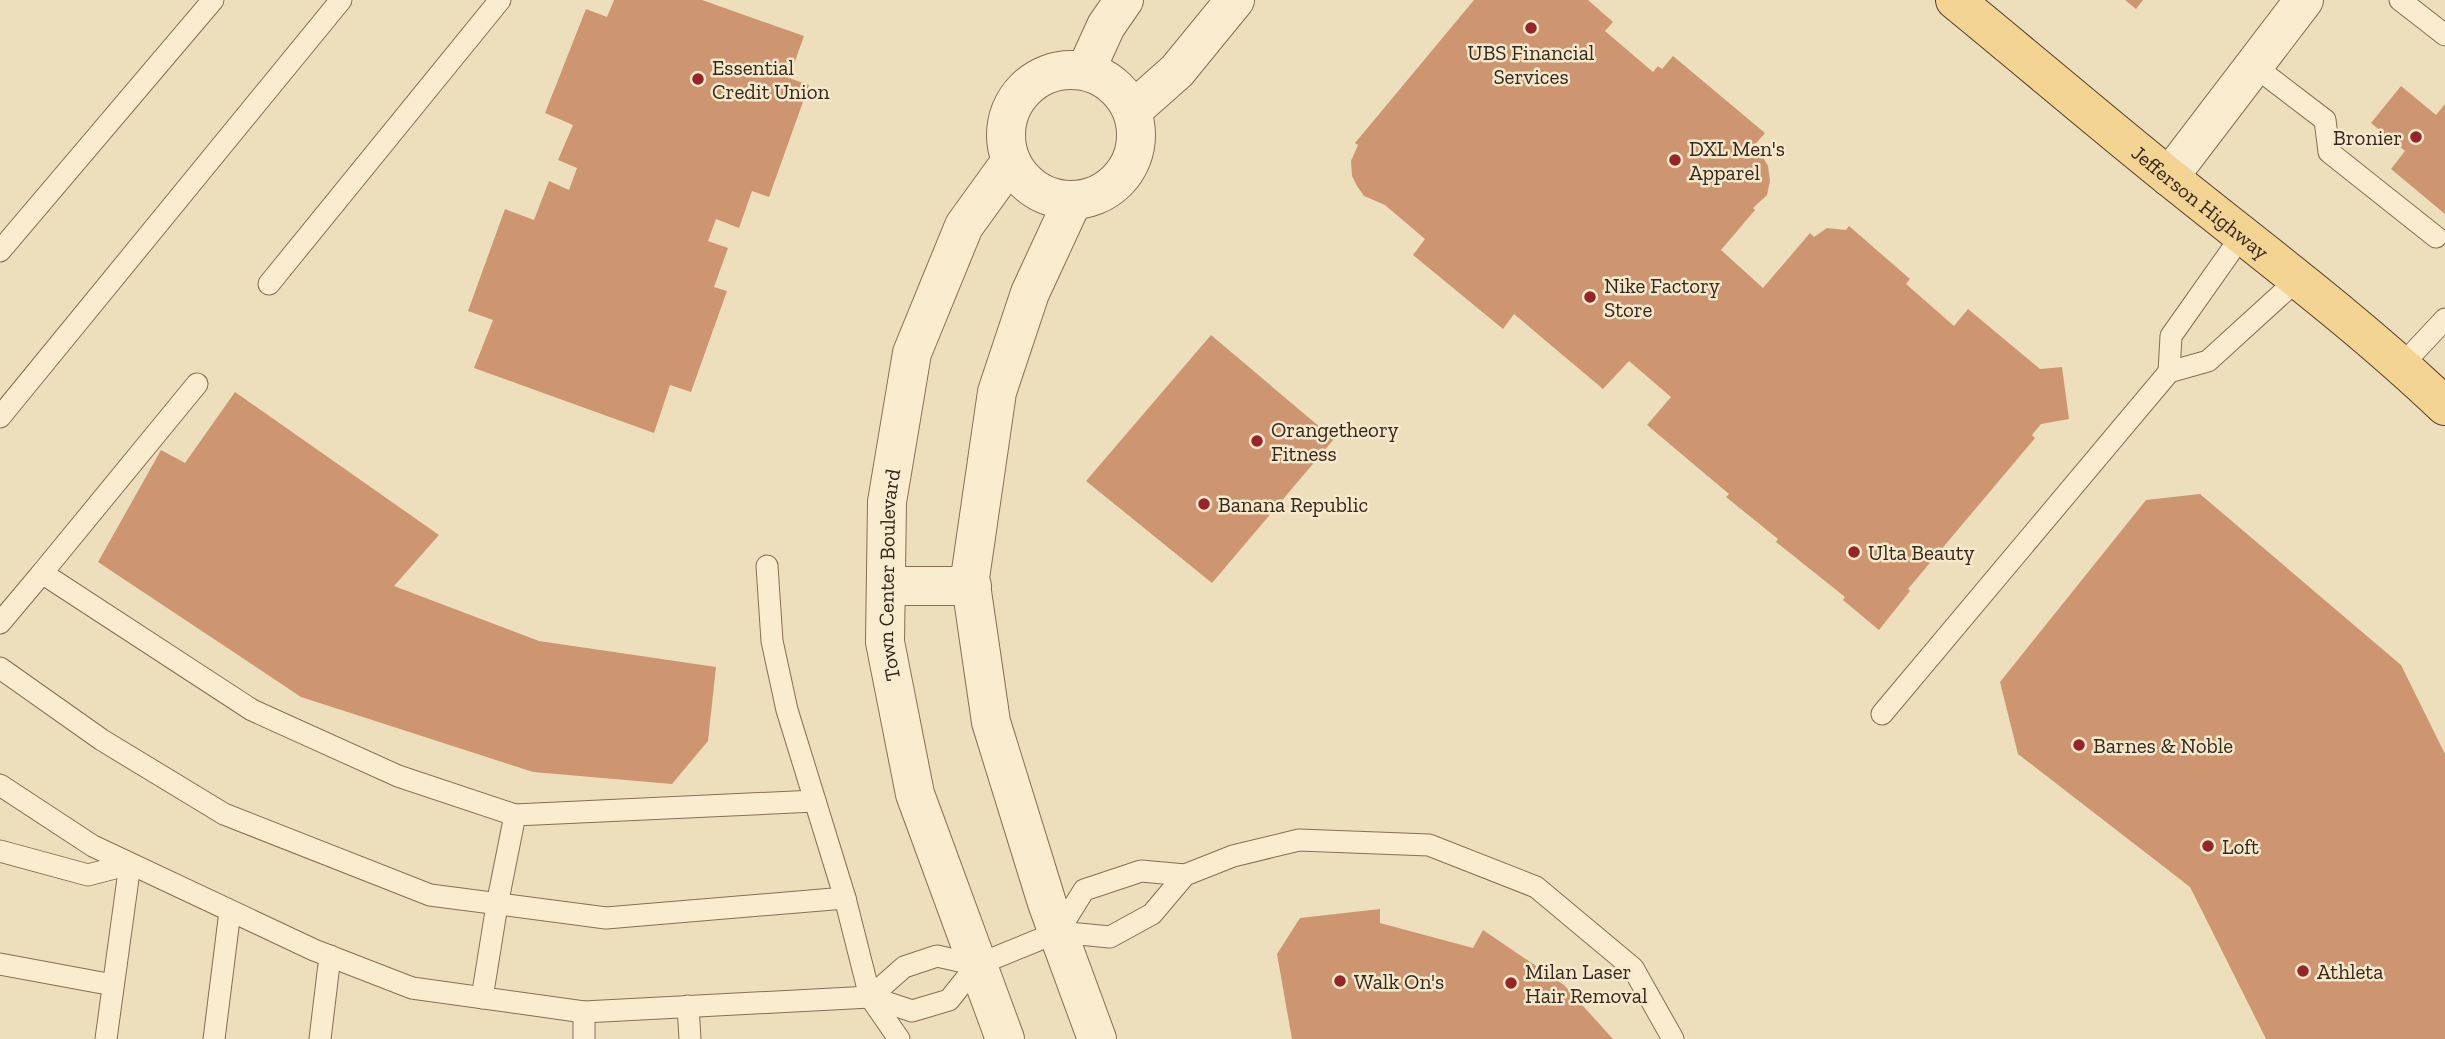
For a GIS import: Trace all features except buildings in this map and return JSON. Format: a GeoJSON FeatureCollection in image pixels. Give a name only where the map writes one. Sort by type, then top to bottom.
{"type":"FeatureCollection","features":[{"type":"Feature","properties":{"kind":"main road","name":"Jefferson Highway"},"geometry":{"type":"LineString","coordinates":[[1955,0],[2169,177],[2244,234],[2402,365],[2445,406]]}},
{"type":"Feature","properties":{"kind":"street"},"geometry":{"type":"LineString","coordinates":[[1086,71],[1106,26],[1124,0]]}},
{"type":"Feature","properties":{"kind":"street"},"geometry":{"type":"LineString","coordinates":[[1132,110],[1177,71],[1235,0]]}},
{"type":"Feature","properties":{"kind":"street"},"geometry":{"type":"LineString","coordinates":[[2169,177],[2304,0]]}},
{"type":"Feature","properties":{"kind":"street"},"geometry":{"type":"LineString","coordinates":[[1064,69],[1086,71],[1106,78],[1122,92],[1132,110],[1138,134],[1133,159],[1119,181],[1098,195],[1073,200],[1054,198],[1036,190],[1021,177],[1011,161],[1006,143],[1006,126],[1012,105],[1026,87],[1043,75],[1064,69]]}},
{"type":"Feature","properties":{"kind":"street","name":"Town Center Boulevard"},"geometry":{"type":"LineString","coordinates":[[1005,1039],[915,794],[885,642],[887,502],[912,353],[964,226],[1011,161]]}},
{"type":"Feature","properties":{"kind":"street"},"geometry":{"type":"LineString","coordinates":[[1073,200],[1030,293],[997,392],[970,578],[991,722],[1058,932],[1097,1039]]}},
{"type":"Feature","properties":{"kind":"street"},"geometry":{"type":"LineString","coordinates":[[886,586],[972,586]]}},
{"type":"Feature","properties":{"kind":"lane"},"geometry":{"type":"LineString","coordinates":[[0,251],[213,0]]}},
{"type":"Feature","properties":{"kind":"lane"},"geometry":{"type":"LineString","coordinates":[[0,417],[341,0]]}},
{"type":"Feature","properties":{"kind":"lane"},"geometry":{"type":"LineString","coordinates":[[269,284],[500,0]]}},
{"type":"Feature","properties":{"kind":"lane"},"geometry":{"type":"LineString","coordinates":[[2400,0],[2445,35]]}},
{"type":"Feature","properties":{"kind":"lane"},"geometry":{"type":"LineString","coordinates":[[2253,65],[2325,120],[2329,152],[2436,237]]}},
{"type":"Feature","properties":{"kind":"lane"},"geometry":{"type":"LineString","coordinates":[[2169,372],[2171,336],[2244,234]]}},
{"type":"Feature","properties":{"kind":"lane"},"geometry":{"type":"LineString","coordinates":[[1882,714],[2169,372],[2208,360],[2298,279]]}},
{"type":"Feature","properties":{"kind":"lane"},"geometry":{"type":"LineString","coordinates":[[2402,365],[2445,319]]}},
{"type":"Feature","properties":{"kind":"lane"},"geometry":{"type":"LineString","coordinates":[[0,623],[197,384]]}},
{"type":"Feature","properties":{"kind":"lane"},"geometry":{"type":"LineString","coordinates":[[766,566],[772,641],[787,710],[845,898],[870,997],[899,1039]]}},
{"type":"Feature","properties":{"kind":"lane"},"geometry":{"type":"LineString","coordinates":[[42,573],[252,710],[398,776],[515,816],[815,801]]}},
{"type":"Feature","properties":{"kind":"lane"},"geometry":{"type":"LineString","coordinates":[[0,668],[102,740],[224,814],[430,895],[606,918],[845,898]]}},
{"type":"Feature","properties":{"kind":"lane"},"geometry":{"type":"LineString","coordinates":[[0,785],[93,846],[330,956],[412,988],[583,1012],[870,997],[912,1012],[949,1000],[977,965],[1058,932],[1110,937],[1152,914],[1185,875]]}},
{"type":"Feature","properties":{"kind":"lane"},"geometry":{"type":"LineString","coordinates":[[482,998],[515,816]]}},
{"type":"Feature","properties":{"kind":"lane"},"geometry":{"type":"LineString","coordinates":[[1058,932],[1084,890],[1141,871],[1185,875],[1233,856],[1299,840],[1429,845],[1536,887],[1633,968],[1674,1039]]}},
{"type":"Feature","properties":{"kind":"lane"},"geometry":{"type":"LineString","coordinates":[[0,851],[88,875],[130,864]]}},
{"type":"Feature","properties":{"kind":"lane"},"geometry":{"type":"LineString","coordinates":[[106,1039],[130,864]]}},
{"type":"Feature","properties":{"kind":"lane"},"geometry":{"type":"LineString","coordinates":[[214,1039],[230,911]]}},
{"type":"Feature","properties":{"kind":"lane"},"geometry":{"type":"LineString","coordinates":[[320,1039],[330,956]]}},
{"type":"Feature","properties":{"kind":"lane"},"geometry":{"type":"LineString","coordinates":[[870,997],[904,967],[937,956],[977,965]]}},
{"type":"Feature","properties":{"kind":"lane"},"geometry":{"type":"LineString","coordinates":[[0,964],[113,985]]}},
{"type":"Feature","properties":{"kind":"lane"},"geometry":{"type":"LineString","coordinates":[[688,1006],[690,1039]]}},
{"type":"Feature","properties":{"kind":"lane"},"geometry":{"type":"LineString","coordinates":[[583,1012],[584,1039]]}},
{"type":"Feature","properties":{"kind":"place","name":"UBS Financial Services"},"geometry":{"type":"Point","coordinates":[1531,28]}},
{"type":"Feature","properties":{"kind":"place","name":"Essential Credit Union"},"geometry":{"type":"Point","coordinates":[698,79]}},
{"type":"Feature","properties":{"kind":"place","name":"Bronier"},"geometry":{"type":"Point","coordinates":[2416,137]}},
{"type":"Feature","properties":{"kind":"place","name":"DXL Men's Apparel"},"geometry":{"type":"Point","coordinates":[1675,160]}},
{"type":"Feature","properties":{"kind":"place","name":"Nike Factory Store"},"geometry":{"type":"Point","coordinates":[1590,297]}},
{"type":"Feature","properties":{"kind":"place","name":"Orangetheory Fitness"},"geometry":{"type":"Point","coordinates":[1257,441]}},
{"type":"Feature","properties":{"kind":"place","name":"Banana Republic"},"geometry":{"type":"Point","coordinates":[1204,504]}},
{"type":"Feature","properties":{"kind":"place","name":"Ulta Beauty"},"geometry":{"type":"Point","coordinates":[1854,552]}},
{"type":"Feature","properties":{"kind":"place","name":"Barnes & Noble"},"geometry":{"type":"Point","coordinates":[2079,745]}},
{"type":"Feature","properties":{"kind":"place","name":"Loft"},"geometry":{"type":"Point","coordinates":[2208,846]}},
{"type":"Feature","properties":{"kind":"place","name":"Athleta"},"geometry":{"type":"Point","coordinates":[2303,971]}},
{"type":"Feature","properties":{"kind":"place","name":"Walk On's"},"geometry":{"type":"Point","coordinates":[1340,981]}},
{"type":"Feature","properties":{"kind":"place","name":"Milan Laser Hair Removal"},"geometry":{"type":"Point","coordinates":[1511,983]}}]}
